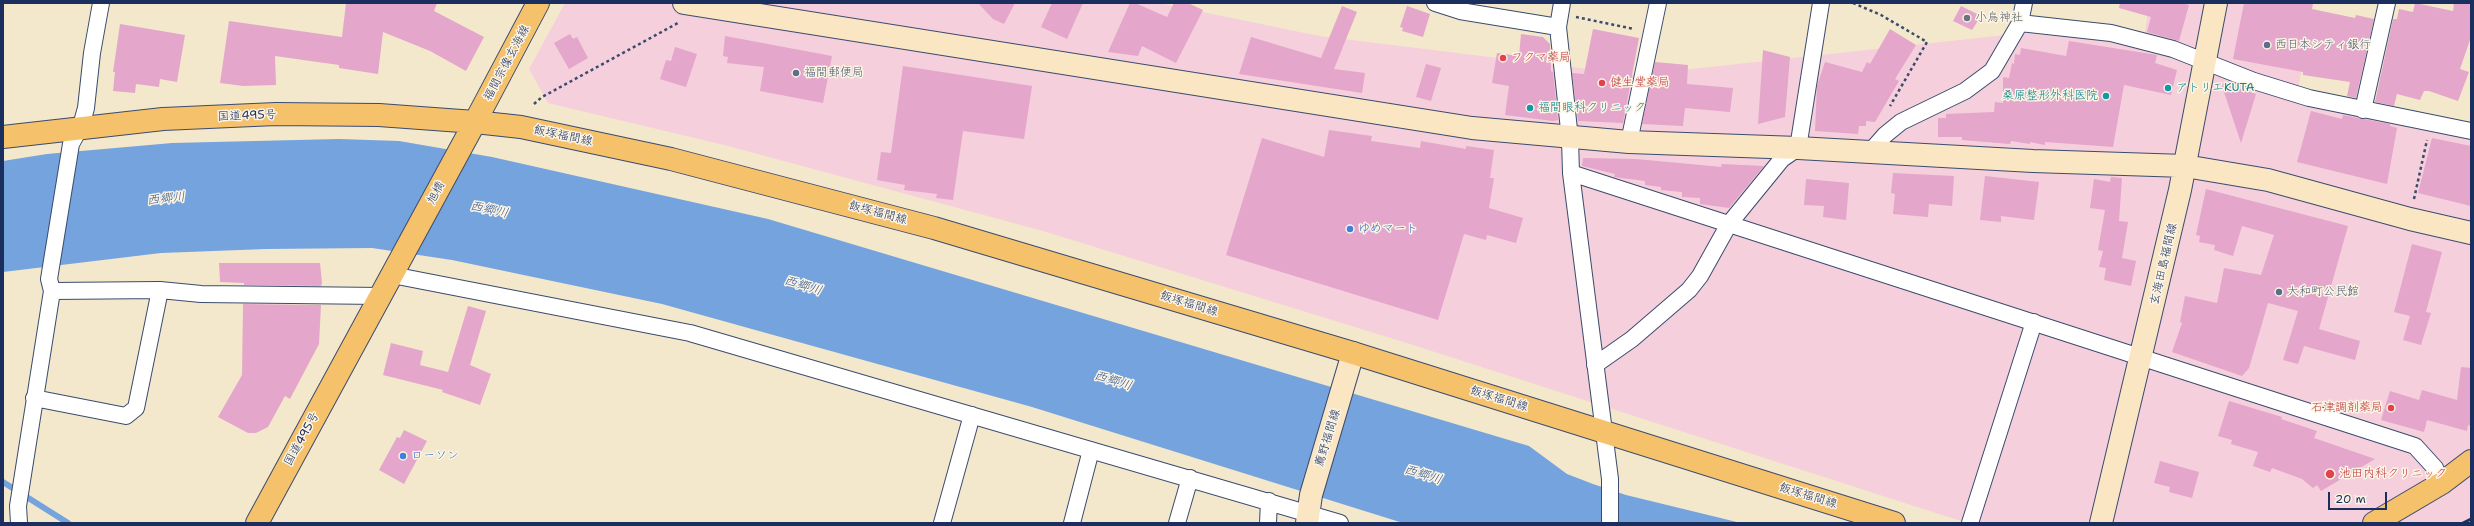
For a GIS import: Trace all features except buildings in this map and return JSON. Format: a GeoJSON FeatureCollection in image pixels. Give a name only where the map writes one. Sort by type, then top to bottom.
{"type":"FeatureCollection","features":[{"type":"Feature","properties":{"kind":"main road","name":"福間宗像玄海線"},"geometry":{"type":"LineString","coordinates":[[470,129],[538,3]]}},
{"type":"Feature","properties":{"kind":"main road","name":"国道495号"},"geometry":{"type":"LineString","coordinates":[[3,137],[76,135],[163,119],[276,114],[379,116],[470,129]]}},
{"type":"Feature","properties":{"kind":"main road","name":"飯塚福間線"},"geometry":{"type":"LineString","coordinates":[[470,129],[521,127],[671,159],[934,228],[1353,353],[1894,523]]}},
{"type":"Feature","properties":{"kind":"main road","name":"旭橋"},"geometry":{"type":"LineString","coordinates":[[405,250],[470,129]]}},
{"type":"Feature","properties":{"kind":"main road","name":"国道495号"},"geometry":{"type":"LineString","coordinates":[[257,523],[382,296],[405,250]]}},
{"type":"Feature","properties":{"kind":"main road"},"geometry":{"type":"LineString","coordinates":[[2374,523],[2442,483],[2471,461]]}},
{"type":"Feature","properties":{"kind":"street"},"geometry":{"type":"LineString","coordinates":[[19,523],[18,506],[50,285],[76,135],[86,108],[92,53],[101,3]]}},
{"type":"Feature","properties":{"kind":"street"},"geometry":{"type":"LineString","coordinates":[[684,3],[711,5],[1472,128],[1570,138],[1629,142],[1798,148],[2033,161],[2185,166],[2268,180],[2410,219],[2471,233]]}},
{"type":"Feature","properties":{"kind":"street"},"geometry":{"type":"LineString","coordinates":[[1435,3],[1460,11],[1560,15],[1570,138],[1571,173],[1610,479],[1610,523]]}},
{"type":"Feature","properties":{"kind":"street"},"geometry":{"type":"LineString","coordinates":[[1629,142],[1658,3]]}},
{"type":"Feature","properties":{"kind":"street"},"geometry":{"type":"LineString","coordinates":[[1595,365],[1632,339],[1688,290],[1700,276],[1730,224],[1782,159],[1798,148],[1821,3]]}},
{"type":"Feature","properties":{"kind":"street"},"geometry":{"type":"LineString","coordinates":[[1870,152],[1885,135],[1901,122],[1966,92],[1992,72],[2020,23],[2024,3]]}},
{"type":"Feature","properties":{"kind":"street","name":"玄海田島福間線"},"geometry":{"type":"LineString","coordinates":[[2101,523],[2142,357],[2185,166],[2216,3]]}},
{"type":"Feature","properties":{"kind":"street"},"geometry":{"type":"LineString","coordinates":[[2363,110],[2387,3]]}},
{"type":"Feature","properties":{"kind":"street"},"geometry":{"type":"LineString","coordinates":[[2020,23],[2111,33],[2205,60],[2219,68],[2295,94],[2363,110],[2471,130]]}},
{"type":"Feature","properties":{"kind":"street"},"geometry":{"type":"LineString","coordinates":[[1571,173],[2415,446],[2435,468],[2442,483]]}},
{"type":"Feature","properties":{"kind":"street"},"geometry":{"type":"LineString","coordinates":[[392,275],[690,333],[1269,501],[1308,510],[1340,523]]}},
{"type":"Feature","properties":{"kind":"street"},"geometry":{"type":"LineString","coordinates":[[50,285],[160,290],[201,294],[382,296]]}},
{"type":"Feature","properties":{"kind":"street"},"geometry":{"type":"LineString","coordinates":[[34,398],[126,416],[136,408],[160,290]]}},
{"type":"Feature","properties":{"kind":"street"},"geometry":{"type":"LineString","coordinates":[[1970,523],[2034,322]]}},
{"type":"Feature","properties":{"kind":"street","name":"薦野福間線"},"geometry":{"type":"LineString","coordinates":[[1308,510],[1353,353]]}},
{"type":"Feature","properties":{"kind":"street"},"geometry":{"type":"LineString","coordinates":[[942,523],[972,415]]}},
{"type":"Feature","properties":{"kind":"street"},"geometry":{"type":"LineString","coordinates":[[1072,523],[1091,450]]}},
{"type":"Feature","properties":{"kind":"street"},"geometry":{"type":"LineString","coordinates":[[1177,523],[1190,478]]}},
{"type":"Feature","properties":{"kind":"street"},"geometry":{"type":"LineString","coordinates":[[1268,523],[1269,501]]}},
{"type":"Feature","properties":{"kind":"path"},"geometry":{"type":"LineString","coordinates":[[1853,3],[1881,15],[1927,42],[1887,112],[1885,135]]}},
{"type":"Feature","properties":{"kind":"path"},"geometry":{"type":"LineString","coordinates":[[534,104],[542,97],[711,5]]}},
{"type":"Feature","properties":{"kind":"path"},"geometry":{"type":"LineString","coordinates":[[1560,15],[1653,32]]}},
{"type":"Feature","properties":{"kind":"path"},"geometry":{"type":"LineString","coordinates":[[2414,202],[2413,196],[2432,122]]}},
{"type":"Feature","properties":{"kind":"shaded area"},"geometry":{"type":"Polygon","coordinates":[[[565,3],[1159,3],[1319,36],[1636,75],[2024,33],[2111,41],[2143,48],[2149,3],[2313,3],[2296,102],[2471,139],[2471,523],[1967,523],[1410,344],[1043,231],[728,146],[548,103],[529,69],[565,3]]]}},
{"type":"Feature","properties":{"kind":"water","name":"西郷川"},"geometry":{"type":"Polygon","coordinates":[[[339,139],[399,141],[492,157],[768,219],[1529,446],[1567,474],[1593,484],[1626,495],[1741,523],[1403,523],[1032,407],[662,304],[452,260],[372,248],[266,249],[161,253],[3,272],[3,161],[47,154],[172,143],[339,139]]]}},
{"type":"Feature","properties":{"kind":"waterway"},"geometry":{"type":"LineString","coordinates":[[3,482],[68,523]]}},
{"type":"Feature","properties":{"kind":"railway"},"geometry":{"type":"LineString","coordinates":[[2463,523],[2471,519]]}},
{"type":"Feature","properties":{"kind":"place","name":"小烏神社"},"geometry":{"type":"Point","coordinates":[1967,18]}},
{"type":"Feature","properties":{"kind":"place","name":"西日本シティ銀行"},"geometry":{"type":"Point","coordinates":[2267,45]}},
{"type":"Feature","properties":{"kind":"place","name":"フクマ薬局"},"geometry":{"type":"Point","coordinates":[1503,58]}},
{"type":"Feature","properties":{"kind":"place","name":"福間郵便局"},"geometry":{"type":"Point","coordinates":[796,73]}},
{"type":"Feature","properties":{"kind":"place","name":"健生堂薬局"},"geometry":{"type":"Point","coordinates":[1602,83]}},
{"type":"Feature","properties":{"kind":"place","name":"アトリエKUTA"},"geometry":{"type":"Point","coordinates":[2168,88]}},
{"type":"Feature","properties":{"kind":"place","name":"桑原整形外科医院"},"geometry":{"type":"Point","coordinates":[2106,96]}},
{"type":"Feature","properties":{"kind":"place","name":"福間眼科クリニック"},"geometry":{"type":"Point","coordinates":[1530,108]}},
{"type":"Feature","properties":{"kind":"place","name":"ゆめマート"},"geometry":{"type":"Point","coordinates":[1350,229]}},
{"type":"Feature","properties":{"kind":"place","name":"大和町公民館"},"geometry":{"type":"Point","coordinates":[2279,292]}},
{"type":"Feature","properties":{"kind":"place","name":"石津調剤薬局"},"geometry":{"type":"Point","coordinates":[2391,408]}},
{"type":"Feature","properties":{"kind":"place","name":"ローソン"},"geometry":{"type":"Point","coordinates":[403,456]}},
{"type":"Feature","properties":{"kind":"place","name":"池田内科クリニック"},"geometry":{"type":"Point","coordinates":[2330,474]}}]}
